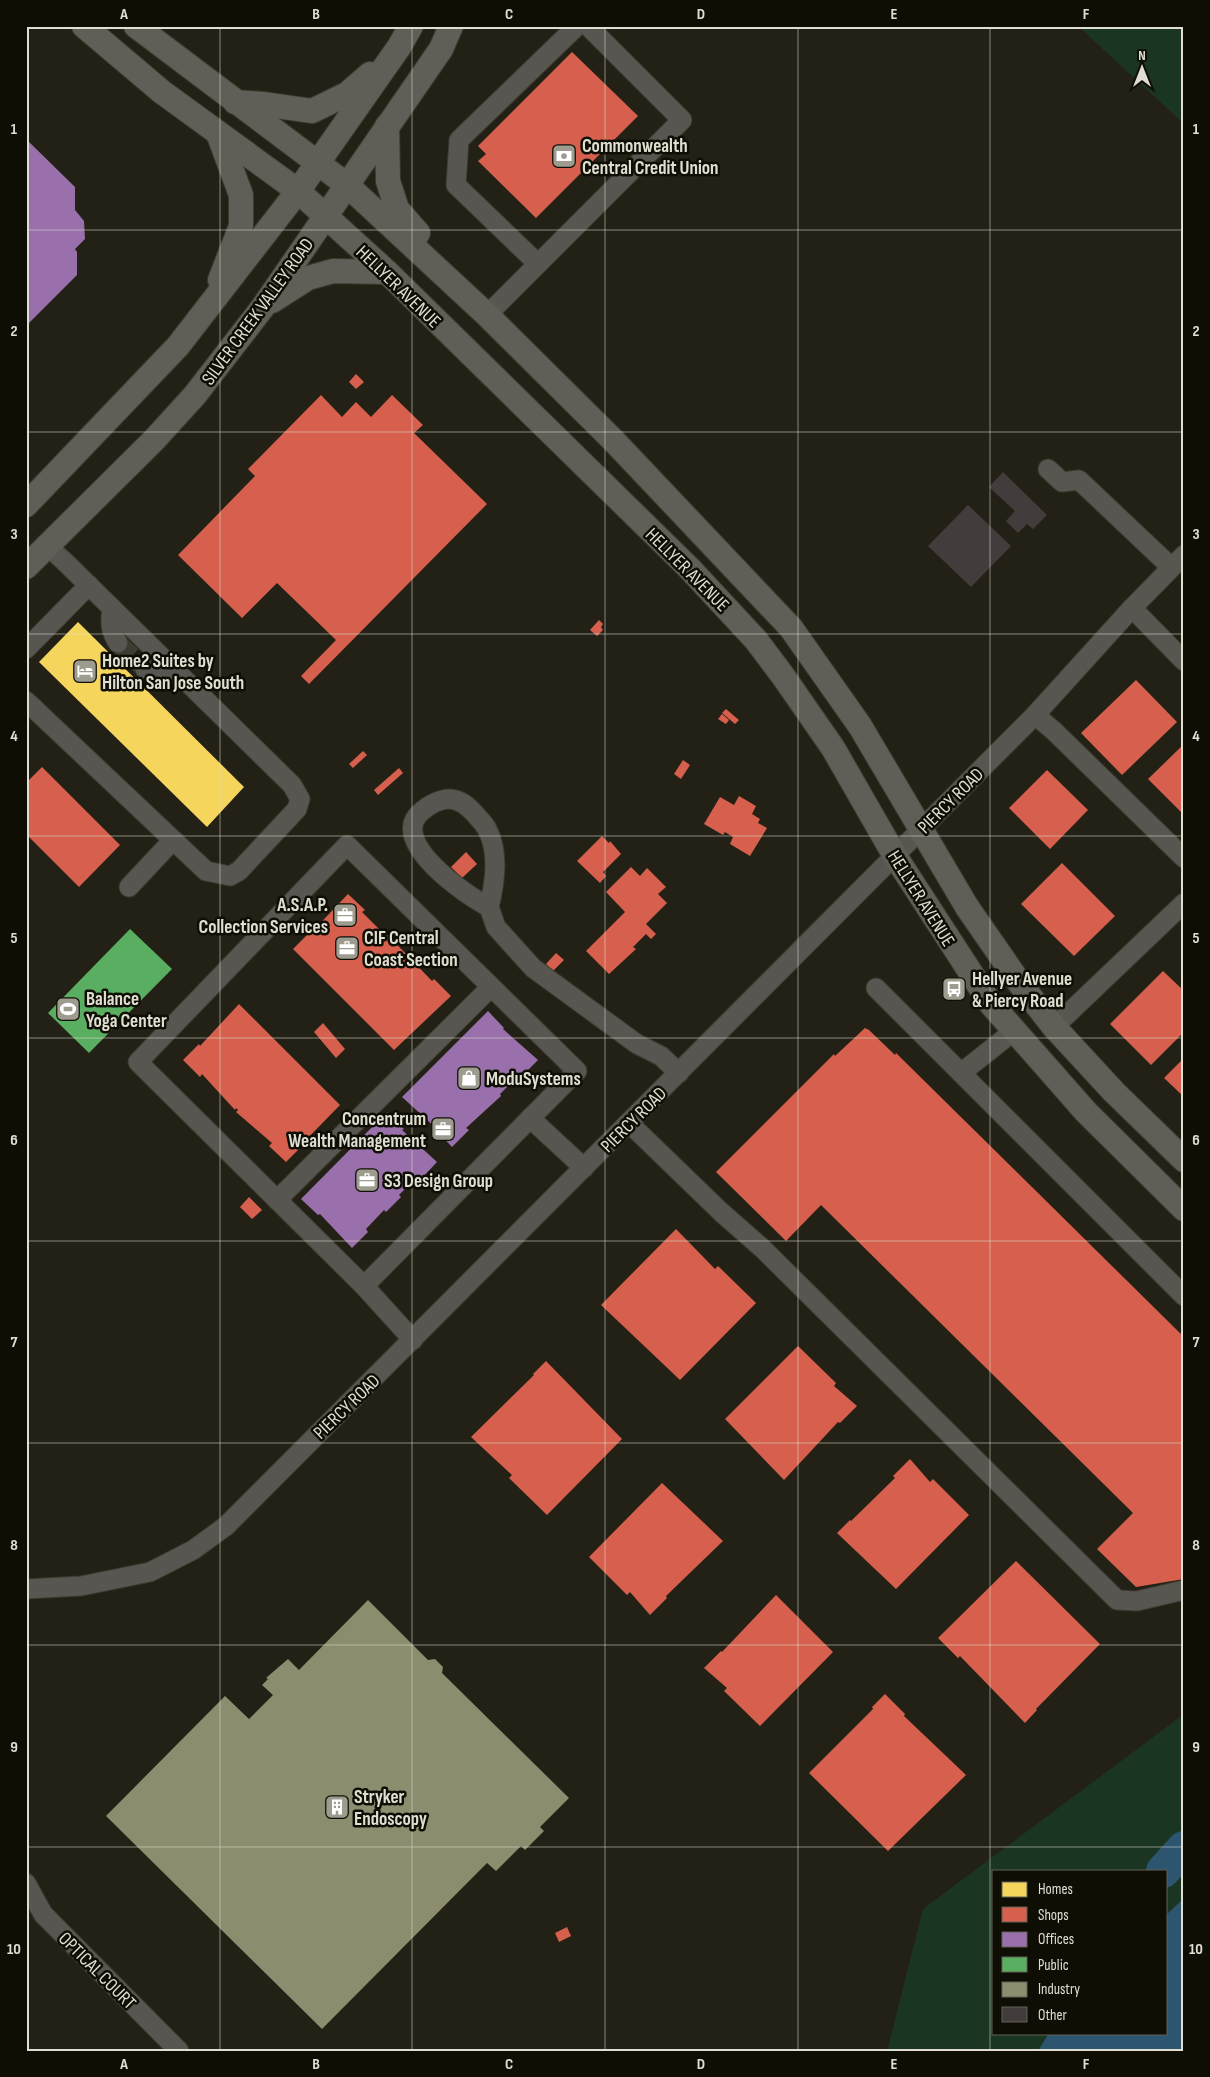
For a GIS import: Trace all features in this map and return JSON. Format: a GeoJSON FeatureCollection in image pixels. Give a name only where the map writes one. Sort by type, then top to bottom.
{"type":"FeatureCollection","features":[{"type":"Feature","properties":{"kind":"main road","name":"HELLYER AVENUE"},"geometry":{"type":"LineString","coordinates":[[84,26],[162,92],[298,191],[387,272],[690,569],[756,640],[833,748],[895,856],[991,1004],[1086,1112],[1184,1209]]}},
{"type":"Feature","properties":{"kind":"main road","name":"HELLYER AVENUE"},"geometry":{"type":"LineString","coordinates":[[136,26],[347,185],[487,315],[637,465],[791,628],[860,726],[966,907],[1021,985],[1054,1027],[1114,1092],[1184,1160]]}},
{"type":"Feature","properties":{"kind":"main road","name":"SILVER CREEK VALLEY ROAD"},"geometry":{"type":"LineString","coordinates":[[26,505],[157,369],[210,305],[298,191],[399,47],[411,26]]}},
{"type":"Feature","properties":{"kind":"main road","name":"SILVER CREEK VALLEY ROAD"},"geometry":{"type":"LineString","coordinates":[[26,567],[154,440],[195,395],[262,307],[326,218],[440,49],[451,26]]}},
{"type":"Feature","properties":{"kind":"main road"},"geometry":{"type":"LineString","coordinates":[[235,102],[312,111],[347,94],[399,47]]}},
{"type":"Feature","properties":{"kind":"main road"},"geometry":{"type":"LineString","coordinates":[[387,126],[388,181],[397,210],[487,315]]}},
{"type":"Feature","properties":{"kind":"main road"},"geometry":{"type":"LineString","coordinates":[[210,305],[241,226],[241,195],[218,132]]}},
{"type":"Feature","properties":{"kind":"main road"},"geometry":{"type":"LineString","coordinates":[[262,307],[308,278],[333,271],[387,272]]}},
{"type":"Feature","properties":{"kind":"street"},"geometry":{"type":"LineString","coordinates":[[538,264],[456,184],[459,140],[577,26]]}},
{"type":"Feature","properties":{"kind":"street"},"geometry":{"type":"LineString","coordinates":[[487,315],[682,120],[588,26]]}},
{"type":"Feature","properties":{"kind":"street"},"geometry":{"type":"LineString","coordinates":[[1048,469],[1062,482],[1079,480],[1178,561]]}},
{"type":"Feature","properties":{"kind":"street"},"geometry":{"type":"LineString","coordinates":[[26,701],[206,871],[230,876],[239,871],[297,809],[300,799],[292,785],[47,546]]}},
{"type":"Feature","properties":{"kind":"street","name":"PIERCY ROAD"},"geometry":{"type":"LineString","coordinates":[[26,1589],[80,1586],[150,1572],[193,1550],[226,1526],[1035,715],[1132,608],[1178,561]]}},
{"type":"Feature","properties":{"kind":"street"},"geometry":{"type":"LineString","coordinates":[[26,649],[89,585]]}},
{"type":"Feature","properties":{"kind":"street"},"geometry":{"type":"LineString","coordinates":[[112,608],[110,622],[112,634],[118,643]]}},
{"type":"Feature","properties":{"kind":"street"},"geometry":{"type":"LineString","coordinates":[[1132,608],[1184,661]]}},
{"type":"Feature","properties":{"kind":"street"},"geometry":{"type":"LineString","coordinates":[[145,669],[168,675],[177,672]]}},
{"type":"Feature","properties":{"kind":"street"},"geometry":{"type":"LineString","coordinates":[[1035,715],[1054,731],[1184,858]]}},
{"type":"Feature","properties":{"kind":"street"},"geometry":{"type":"LineString","coordinates":[[489,907],[474,899],[451,882],[424,856],[414,838],[414,825],[419,813],[431,804],[449,799],[467,804],[487,828],[493,846],[494,872],[493,891],[489,907],[496,927],[533,968],[637,1044],[661,1056],[679,1073]]}},
{"type":"Feature","properties":{"kind":"street"},"geometry":{"type":"LineString","coordinates":[[130,887],[174,840]]}},
{"type":"Feature","properties":{"kind":"street"},"geometry":{"type":"LineString","coordinates":[[364,1286],[576,1071],[347,845],[138,1062],[364,1286],[413,1340]]}},
{"type":"Feature","properties":{"kind":"street"},"geometry":{"type":"LineString","coordinates":[[1054,1027],[1184,903]]}},
{"type":"Feature","properties":{"kind":"street"},"geometry":{"type":"LineString","coordinates":[[277,1200],[492,987]]}},
{"type":"Feature","properties":{"kind":"street"},"geometry":{"type":"LineString","coordinates":[[876,988],[1184,1296]]}},
{"type":"Feature","properties":{"kind":"street"},"geometry":{"type":"LineString","coordinates":[[961,1073],[1014,1031]]}},
{"type":"Feature","properties":{"kind":"street"},"geometry":{"type":"LineString","coordinates":[[530,1118],[584,1168]]}},
{"type":"Feature","properties":{"kind":"street"},"geometry":{"type":"LineString","coordinates":[[629,1123],[721,1212],[762,1248],[1117,1600],[1137,1601],[1184,1590]]}},
{"type":"Feature","properties":{"kind":"street","name":"OPTICAL COURT"},"geometry":{"type":"LineString","coordinates":[[26,1883],[43,1914],[179,2051]]}},
{"type":"Feature","properties":{"kind":"green space"},"geometry":{"type":"Polygon","coordinates":[[[1078,26],[1184,26],[1184,124],[1078,26]]]}},
{"type":"Feature","properties":{"kind":"green space"},"geometry":{"type":"Polygon","coordinates":[[[1184,1714],[1184,2051],[887,2051],[923,1909],[1184,1714]]]}},
{"type":"Feature","properties":{"kind":"water"},"geometry":{"type":"Polygon","coordinates":[[[1184,1898],[1184,2051],[1038,2051],[1048,2034],[1168,2034],[1168,1913],[1184,1898]]]}},
{"type":"Feature","properties":{"kind":"building: Homes"},"geometry":{"type":"Polygon","coordinates":[[[78,622],[244,787],[207,827],[39,662],[78,622]]]}},
{"type":"Feature","properties":{"kind":"building: Shops"},"geometry":{"type":"Polygon","coordinates":[[[572,52],[638,116],[536,218],[478,161],[486,154],[478,146],[572,52]]]}},
{"type":"Feature","properties":{"kind":"building: Shops"},"geometry":{"type":"Polygon","coordinates":[[[356,374],[364,382],[356,389],[349,382],[356,374]]]}},
{"type":"Feature","properties":{"kind":"building: Shops"},"geometry":{"type":"Polygon","coordinates":[[[321,395],[342,417],[356,402],[371,417],[392,395],[423,425],[414,433],[487,504],[309,684],[301,676],[336,640],[277,583],[242,618],[178,555],[255,476],[248,469],[321,395]]]}},
{"type":"Feature","properties":{"kind":"building: Shops"},"geometry":{"type":"Polygon","coordinates":[[[599,620],[603,624],[601,627],[603,630],[597,636],[590,630],[599,620]]]}},
{"type":"Feature","properties":{"kind":"building: Shops"},"geometry":{"type":"Polygon","coordinates":[[[1136,680],[1177,722],[1122,775],[1081,733],[1136,680]]]}},
{"type":"Feature","properties":{"kind":"building: Shops"},"geometry":{"type":"Polygon","coordinates":[[[726,709],[739,720],[735,724],[722,713],[726,709]]]}},
{"type":"Feature","properties":{"kind":"building: Shops"},"geometry":{"type":"Polygon","coordinates":[[[722,714],[729,720],[726,724],[718,719],[722,714]]]}},
{"type":"Feature","properties":{"kind":"building: Shops"},"geometry":{"type":"Polygon","coordinates":[[[1184,744],[1184,815],[1148,779],[1184,744]]]}},
{"type":"Feature","properties":{"kind":"building: Shops"},"geometry":{"type":"Polygon","coordinates":[[[363,751],[367,755],[353,768],[349,764],[363,751]]]}},
{"type":"Feature","properties":{"kind":"building: Shops"},"geometry":{"type":"Polygon","coordinates":[[[683,760],[690,765],[681,779],[674,774],[683,760]]]}},
{"type":"Feature","properties":{"kind":"building: Shops"},"geometry":{"type":"Polygon","coordinates":[[[42,767],[120,845],[79,887],[26,834],[26,783],[42,767]]]}},
{"type":"Feature","properties":{"kind":"building: Shops"},"geometry":{"type":"Polygon","coordinates":[[[399,768],[403,773],[378,795],[374,790],[399,768]]]}},
{"type":"Feature","properties":{"kind":"building: Shops"},"geometry":{"type":"Polygon","coordinates":[[[1047,770],[1088,810],[1050,849],[1009,808],[1047,770]]]}},
{"type":"Feature","properties":{"kind":"building: Shops"},"geometry":{"type":"Polygon","coordinates":[[[739,796],[756,806],[752,814],[760,819],[758,823],[767,828],[750,856],[730,844],[733,837],[725,832],[723,835],[704,824],[720,797],[734,805],[739,796]]]}},
{"type":"Feature","properties":{"kind":"building: Shops"},"geometry":{"type":"Polygon","coordinates":[[[602,836],[609,843],[610,841],[621,854],[603,872],[606,876],[600,883],[577,861],[602,836]]]}},
{"type":"Feature","properties":{"kind":"building: Shops"},"geometry":{"type":"Polygon","coordinates":[[[466,852],[477,864],[462,878],[451,867],[466,852]]]}},
{"type":"Feature","properties":{"kind":"building: Shops"},"geometry":{"type":"Polygon","coordinates":[[[1062,863],[1115,916],[1074,956],[1021,904],[1062,863]]]}},
{"type":"Feature","properties":{"kind":"building: Shops"},"geometry":{"type":"Polygon","coordinates":[[[631,867],[640,876],[647,868],[666,887],[658,894],[667,903],[646,924],[656,934],[651,939],[646,934],[633,947],[636,949],[609,974],[586,951],[625,912],[606,892],[631,867]]]}},
{"type":"Feature","properties":{"kind":"building: Shops"},"geometry":{"type":"Polygon","coordinates":[[[348,894],[365,910],[362,912],[381,931],[383,930],[432,981],[434,979],[451,996],[394,1050],[293,949],[348,894]]]}},
{"type":"Feature","properties":{"kind":"building: Shops"},"geometry":{"type":"Polygon","coordinates":[[[556,953],[564,960],[553,971],[546,964],[556,953]]]}},
{"type":"Feature","properties":{"kind":"building: Shops"},"geometry":{"type":"Polygon","coordinates":[[[1163,971],[1184,991],[1184,1032],[1151,1065],[1110,1024],[1163,971]]]}},
{"type":"Feature","properties":{"kind":"building: Shops"},"geometry":{"type":"Polygon","coordinates":[[[239,1004],[340,1105],[286,1162],[269,1146],[272,1143],[236,1112],[238,1110],[236,1108],[235,1110],[202,1074],[200,1077],[183,1060],[199,1044],[200,1046],[239,1004]]]}},
{"type":"Feature","properties":{"kind":"building: Shops"},"geometry":{"type":"Polygon","coordinates":[[[323,1023],[345,1049],[336,1058],[314,1032],[323,1023]]]}},
{"type":"Feature","properties":{"kind":"building: Shops"},"geometry":{"type":"Polygon","coordinates":[[[865,1028],[895,1055],[896,1053],[1184,1337],[1184,1579],[1136,1587],[1097,1549],[1133,1513],[821,1205],[786,1241],[716,1172],[834,1054],[835,1056],[865,1028]]]}},
{"type":"Feature","properties":{"kind":"building: Shops"},"geometry":{"type":"Polygon","coordinates":[[[1184,1058],[1184,1097],[1164,1078],[1184,1058]]]}},
{"type":"Feature","properties":{"kind":"building: Shops"},"geometry":{"type":"Polygon","coordinates":[[[249,1197],[262,1210],[252,1219],[240,1207],[249,1197]]]}},
{"type":"Feature","properties":{"kind":"building: Shops"},"geometry":{"type":"Polygon","coordinates":[[[676,1229],[715,1269],[718,1266],[756,1303],[680,1380],[601,1305],[676,1229]]]}},
{"type":"Feature","properties":{"kind":"building: Shops"},"geometry":{"type":"Polygon","coordinates":[[[798,1346],[836,1383],[834,1386],[857,1406],[840,1423],[838,1422],[784,1480],[725,1419],[798,1346]]]}},
{"type":"Feature","properties":{"kind":"building: Shops"},"geometry":{"type":"Polygon","coordinates":[[[546,1361],[622,1439],[547,1515],[509,1478],[512,1475],[471,1437],[546,1361]]]}},
{"type":"Feature","properties":{"kind":"building: Shops"},"geometry":{"type":"Polygon","coordinates":[[[910,1459],[930,1482],[933,1479],[969,1515],[896,1589],[837,1533],[895,1478],[893,1476],[910,1459]]]}},
{"type":"Feature","properties":{"kind":"building: Shops"},"geometry":{"type":"Polygon","coordinates":[[[662,1483],[723,1541],[666,1596],[667,1598],[650,1615],[630,1592],[627,1595],[589,1557],[662,1483]]]}},
{"type":"Feature","properties":{"kind":"building: Shops"},"geometry":{"type":"Polygon","coordinates":[[[1016,1561],[1100,1644],[1036,1709],[1025,1723],[960,1656],[958,1658],[938,1638],[1016,1561]]]}},
{"type":"Feature","properties":{"kind":"building: Shops"},"geometry":{"type":"Polygon","coordinates":[[[776,1595],[833,1652],[760,1726],[724,1691],[727,1688],[704,1668],[722,1652],[776,1595]]]}},
{"type":"Feature","properties":{"kind":"building: Shops"},"geometry":{"type":"Polygon","coordinates":[[[885,1694],[905,1714],[904,1716],[966,1775],[888,1851],[809,1773],[873,1709],[872,1707],[885,1694]]]}},
{"type":"Feature","properties":{"kind":"building: Shops"},"geometry":{"type":"Polygon","coordinates":[[[567,1927],[571,1936],[559,1942],[555,1933],[567,1927]]]}},
{"type":"Feature","properties":{"kind":"building: Offices"},"geometry":{"type":"Polygon","coordinates":[[[26,139],[75,187],[75,210],[84,221],[85,239],[75,249],[77,252],[77,275],[26,326],[26,139]]]}},
{"type":"Feature","properties":{"kind":"building: Offices"},"geometry":{"type":"Polygon","coordinates":[[[488,1011],[503,1029],[538,1060],[521,1077],[519,1075],[500,1094],[501,1096],[466,1128],[469,1130],[452,1147],[437,1129],[402,1097],[488,1011]]]}},
{"type":"Feature","properties":{"kind":"building: Offices"},"geometry":{"type":"Polygon","coordinates":[[[387,1112],[404,1129],[402,1130],[437,1162],[421,1179],[418,1176],[399,1195],[401,1197],[386,1212],[384,1210],[366,1229],[368,1232],[352,1248],[320,1214],[318,1215],[301,1199],[387,1112]]]}},
{"type":"Feature","properties":{"kind":"building: Public"},"geometry":{"type":"Polygon","coordinates":[[[130,929],[172,969],[89,1053],[48,1013],[130,929]]]}},
{"type":"Feature","properties":{"kind":"building: Industry","name":"Stryker Endoscopy"},"geometry":{"type":"Polygon","coordinates":[[[368,1600],[428,1660],[435,1659],[443,1667],[442,1673],[569,1798],[540,1827],[544,1831],[525,1850],[521,1846],[496,1871],[487,1863],[322,2029],[106,1816],[225,1696],[249,1719],[273,1695],[262,1685],[268,1679],[266,1678],[288,1659],[299,1670],[368,1600]]]}},
{"type":"Feature","properties":{"kind":"building: Other"},"geometry":{"type":"Polygon","coordinates":[[[1003,472],[1047,515],[1033,529],[1027,524],[1018,533],[1006,521],[1015,511],[989,487],[1003,472]]]}},
{"type":"Feature","properties":{"kind":"building: Other"},"geometry":{"type":"Polygon","coordinates":[[[968,505],[1011,546],[971,587],[928,546],[968,505]]]}},
{"type":"Feature","properties":{"kind":"waterway"},"geometry":{"type":"LineString","coordinates":[[1164,1870],[1184,1848]]}},
{"type":"Feature","properties":{"kind":"tunnel"},"geometry":{"type":"LineString","coordinates":[[118,643],[145,669]]}},
{"type":"Feature","properties":{"kind":"place","name":"Commonwealth Central Credit Union"},"geometry":{"type":"Point","coordinates":[564,156]}},
{"type":"Feature","properties":{"kind":"place","name":"Home2 Suites by Hilton San Jose South"},"geometry":{"type":"Point","coordinates":[85,671]}},
{"type":"Feature","properties":{"kind":"place","name":"A.S.A.P. Collection Services"},"geometry":{"type":"Point","coordinates":[345,915]}},
{"type":"Feature","properties":{"kind":"place","name":"CIF Central Coast Section"},"geometry":{"type":"Point","coordinates":[347,948]}},
{"type":"Feature","properties":{"kind":"place","name":"Hellyer Avenue & Piercy Road"},"geometry":{"type":"Point","coordinates":[954,989]}},
{"type":"Feature","properties":{"kind":"place","name":"Balance Yoga Center"},"geometry":{"type":"Point","coordinates":[68,1009]}},
{"type":"Feature","properties":{"kind":"place","name":"ModuSystems"},"geometry":{"type":"Point","coordinates":[469,1078]}},
{"type":"Feature","properties":{"kind":"place","name":"Concentrum Wealth Management"},"geometry":{"type":"Point","coordinates":[443,1129]}},
{"type":"Feature","properties":{"kind":"place","name":"S3 Design Group"},"geometry":{"type":"Point","coordinates":[367,1180]}},
{"type":"Feature","properties":{"kind":"place","name":"Stryker Endoscopy"},"geometry":{"type":"Point","coordinates":[337,1807]}}]}
